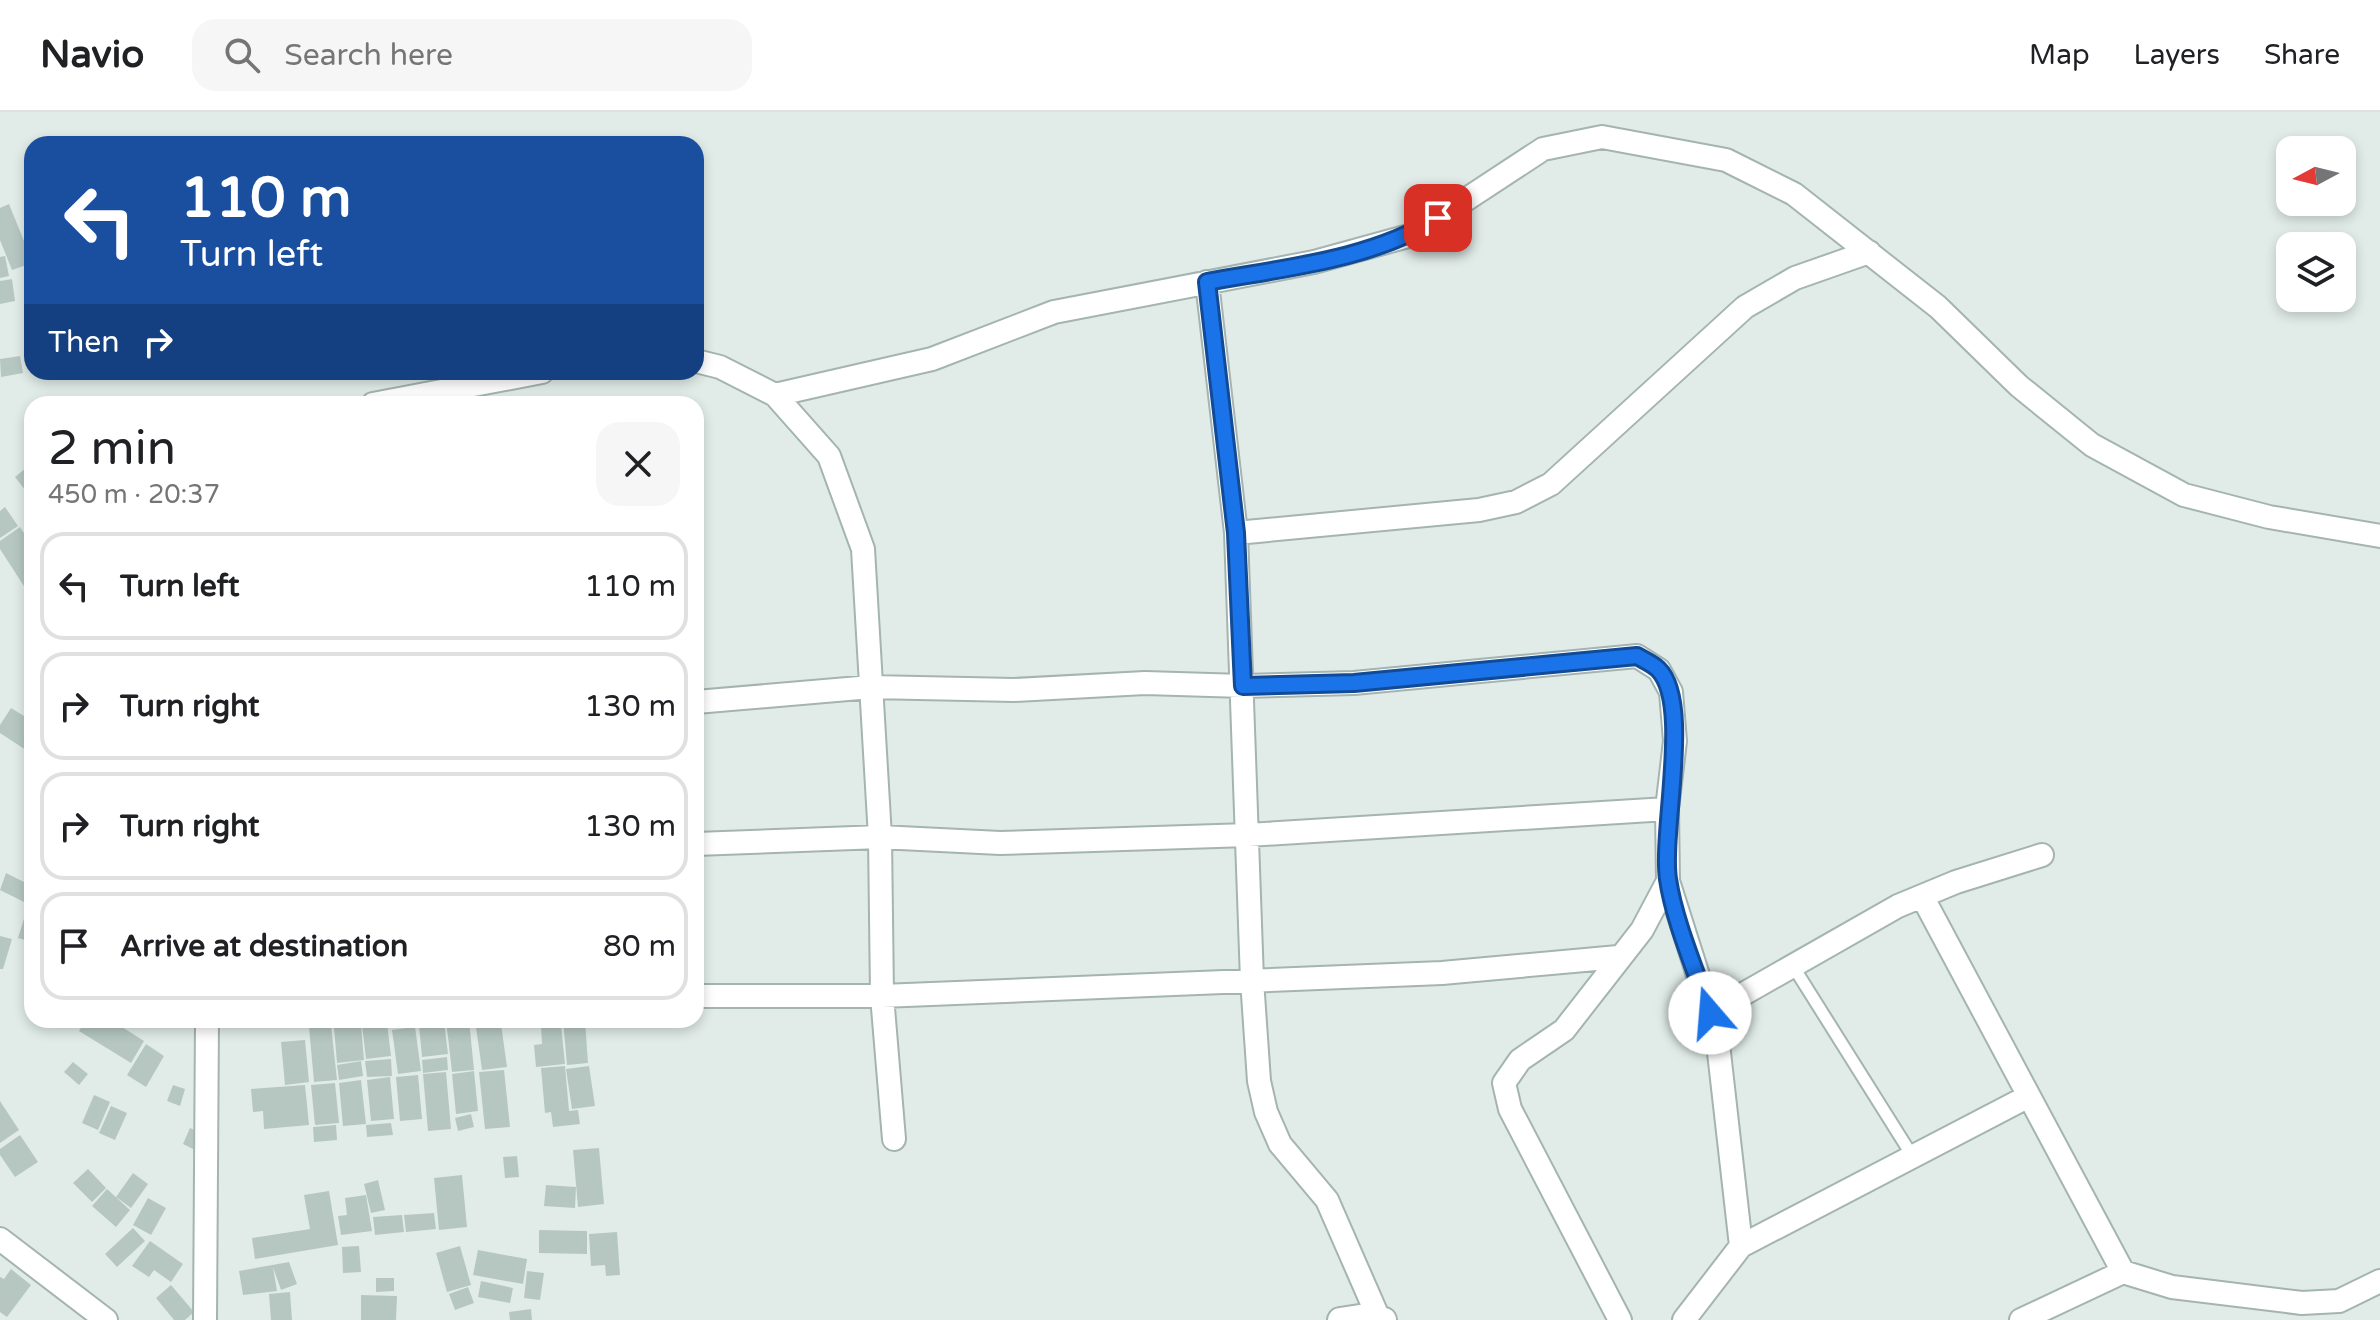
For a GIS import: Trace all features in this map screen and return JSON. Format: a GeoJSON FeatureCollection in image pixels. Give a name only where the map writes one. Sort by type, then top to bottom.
{"type":"FeatureCollection","features":[{"type":"Feature","properties":{"kind":"street"},"geometry":{"type":"LineString","coordinates":[[775,395],[932,359],[1054,312],[1314,262],[1412,235],[1543,149],[1602,137],[1726,160],[1794,194],[1938,307],[2019,386],[2092,445],[2184,495],[2269,517],[2380,536]]}},
{"type":"Feature","properties":{"kind":"street"},"geometry":{"type":"LineString","coordinates":[[1236,533],[1479,510],[1516,502],[1551,484],[1745,307],[1795,278],[1869,252]]}},
{"type":"Feature","properties":{"kind":"street"},"geometry":{"type":"LineString","coordinates":[[1207,282],[1236,533],[1252,980],[1259,1081],[1266,1112],[1280,1144],[1327,1200],[1381,1319]]}},
{"type":"Feature","properties":{"kind":"street"},"geometry":{"type":"LineString","coordinates":[[704,363],[720,367],[775,395],[829,456],[850,505],[863,549],[880,837],[882,996],[894,1139]]}},
{"type":"Feature","properties":{"kind":"street"},"geometry":{"type":"LineString","coordinates":[[415,396],[500,380]]}},
{"type":"Feature","properties":{"kind":"street"},"geometry":{"type":"LineString","coordinates":[[704,701],[871,687],[1014,690],[1145,683],[1243,686],[1354,683],[1637,656],[1659,670],[1671,692],[1675,741],[1667,809],[1668,881],[1717,1035],[1741,1246]]}},
{"type":"Feature","properties":{"kind":"street"},"geometry":{"type":"LineString","coordinates":[[704,844],[880,837],[1000,843],[1248,835],[1667,809]]}},
{"type":"Feature","properties":{"kind":"street"},"geometry":{"type":"LineString","coordinates":[[1710,1013],[1922,896],[2042,855]]}},
{"type":"Feature","properties":{"kind":"street"},"geometry":{"type":"LineString","coordinates":[[1620,1320],[1510,1109],[1504,1083],[1520,1060],[1564,1030],[1642,930],[1668,881]]}},
{"type":"Feature","properties":{"kind":"street"},"geometry":{"type":"LineString","coordinates":[[1922,896],[2123,1272]]}},
{"type":"Feature","properties":{"kind":"street"},"geometry":{"type":"LineString","coordinates":[[704,996],[882,996],[1442,973],[1618,957]]}},
{"type":"Feature","properties":{"kind":"street"},"geometry":{"type":"LineString","coordinates":[[205,1320],[207,1028]]}},
{"type":"Feature","properties":{"kind":"street"},"geometry":{"type":"LineString","coordinates":[[1684,1320],[1741,1246],[2029,1096]]}},
{"type":"Feature","properties":{"kind":"street"},"geometry":{"type":"LineString","coordinates":[[0,1239],[106,1320]]}},
{"type":"Feature","properties":{"kind":"street"},"geometry":{"type":"LineString","coordinates":[[2021,1320],[2123,1272],[2172,1287],[2302,1303],[2339,1301],[2380,1281]]}},
{"type":"Feature","properties":{"kind":"street"},"geometry":{"type":"LineString","coordinates":[[1340,1320],[1366,1316],[1381,1319]]}},
{"type":"Feature","properties":{"kind":"lane"},"geometry":{"type":"LineString","coordinates":[[1793,966],[1913,1157]]}},
{"type":"Feature","properties":{"kind":"building"},"geometry":{"type":"Polygon","coordinates":[[[9,204],[24,241],[24,266],[12,270],[0,240],[0,208],[9,204]]]}},
{"type":"Feature","properties":{"kind":"building"},"geometry":{"type":"Polygon","coordinates":[[[5,256],[9,276],[0,278],[0,257],[5,256]]]}},
{"type":"Feature","properties":{"kind":"building"},"geometry":{"type":"Polygon","coordinates":[[[12,279],[15,301],[0,304],[0,281],[12,279]]]}},
{"type":"Feature","properties":{"kind":"building"},"geometry":{"type":"Polygon","coordinates":[[[20,356],[23,373],[1,377],[0,359],[20,356]]]}},
{"type":"Feature","properties":{"kind":"building"},"geometry":{"type":"Polygon","coordinates":[[[24,470],[24,489],[15,477],[24,470]]]}},
{"type":"Feature","properties":{"kind":"building"},"geometry":{"type":"Polygon","coordinates":[[[5,507],[18,526],[0,538],[0,511],[5,507]]]}},
{"type":"Feature","properties":{"kind":"building"},"geometry":{"type":"Polygon","coordinates":[[[20,527],[24,533],[24,586],[0,549],[0,541],[20,527]]]}},
{"type":"Feature","properties":{"kind":"building"},"geometry":{"type":"Polygon","coordinates":[[[11,708],[24,716],[24,749],[0,733],[0,725],[11,708]]]}},
{"type":"Feature","properties":{"kind":"building"},"geometry":{"type":"Polygon","coordinates":[[[6,873],[24,882],[24,902],[0,890],[6,873]]]}},
{"type":"Feature","properties":{"kind":"building"},"geometry":{"type":"Polygon","coordinates":[[[24,919],[24,940],[18,938],[24,919]]]}},
{"type":"Feature","properties":{"kind":"building"},"geometry":{"type":"Polygon","coordinates":[[[0,936],[12,939],[3,969],[0,969],[0,936]]]}},
{"type":"Feature","properties":{"kind":"building"},"geometry":{"type":"Polygon","coordinates":[[[81,1028],[124,1028],[144,1041],[131,1063],[79,1031],[81,1028]]]}},
{"type":"Feature","properties":{"kind":"building"},"geometry":{"type":"Polygon","coordinates":[[[309,1028],[331,1028],[337,1080],[314,1082],[309,1028]]]}},
{"type":"Feature","properties":{"kind":"building"},"geometry":{"type":"Polygon","coordinates":[[[334,1028],[361,1028],[364,1060],[337,1063],[334,1028]]]}},
{"type":"Feature","properties":{"kind":"building"},"geometry":{"type":"Polygon","coordinates":[[[362,1028],[388,1028],[391,1056],[366,1059],[362,1028]]]}},
{"type":"Feature","properties":{"kind":"building"},"geometry":{"type":"Polygon","coordinates":[[[415,1028],[421,1071],[398,1074],[392,1030],[415,1028]]]}},
{"type":"Feature","properties":{"kind":"building"},"geometry":{"type":"Polygon","coordinates":[[[419,1028],[445,1028],[448,1054],[422,1057],[419,1028]]]}},
{"type":"Feature","properties":{"kind":"building"},"geometry":{"type":"Polygon","coordinates":[[[447,1028],[470,1028],[474,1070],[452,1072],[447,1028]]]}},
{"type":"Feature","properties":{"kind":"building"},"geometry":{"type":"Polygon","coordinates":[[[476,1028],[502,1028],[507,1067],[482,1070],[476,1028]]]}},
{"type":"Feature","properties":{"kind":"building"},"geometry":{"type":"Polygon","coordinates":[[[541,1028],[561,1028],[565,1064],[536,1067],[534,1045],[542,1044],[541,1028]]]}},
{"type":"Feature","properties":{"kind":"building"},"geometry":{"type":"Polygon","coordinates":[[[564,1028],[586,1028],[588,1063],[567,1065],[564,1028]]]}},
{"type":"Feature","properties":{"kind":"building"},"geometry":{"type":"Polygon","coordinates":[[[305,1040],[309,1082],[285,1085],[281,1042],[305,1040]]]}},
{"type":"Feature","properties":{"kind":"building"},"geometry":{"type":"Polygon","coordinates":[[[146,1044],[164,1056],[146,1087],[127,1075],[146,1044]]]}},
{"type":"Feature","properties":{"kind":"building"},"geometry":{"type":"Polygon","coordinates":[[[447,1057],[448,1070],[423,1073],[422,1060],[447,1057]]]}},
{"type":"Feature","properties":{"kind":"building"},"geometry":{"type":"Polygon","coordinates":[[[391,1059],[392,1076],[367,1077],[365,1061],[391,1059]]]}},
{"type":"Feature","properties":{"kind":"building"},"geometry":{"type":"Polygon","coordinates":[[[361,1061],[363,1076],[339,1080],[337,1065],[361,1061]]]}},
{"type":"Feature","properties":{"kind":"building"},"geometry":{"type":"Polygon","coordinates":[[[73,1062],[88,1074],[79,1085],[64,1072],[73,1062]]]}},
{"type":"Feature","properties":{"kind":"building"},"geometry":{"type":"Polygon","coordinates":[[[565,1066],[569,1111],[578,1110],[580,1124],[553,1127],[551,1112],[545,1113],[541,1068],[565,1066]]]}},
{"type":"Feature","properties":{"kind":"building"},"geometry":{"type":"Polygon","coordinates":[[[589,1066],[595,1106],[572,1109],[566,1069],[589,1066]]]}},
{"type":"Feature","properties":{"kind":"building"},"geometry":{"type":"Polygon","coordinates":[[[504,1070],[510,1127],[485,1129],[479,1072],[504,1070]]]}},
{"type":"Feature","properties":{"kind":"building"},"geometry":{"type":"Polygon","coordinates":[[[474,1071],[478,1111],[456,1114],[452,1074],[474,1071]]]}},
{"type":"Feature","properties":{"kind":"building"},"geometry":{"type":"Polygon","coordinates":[[[446,1072],[451,1129],[428,1131],[423,1074],[446,1072]]]}},
{"type":"Feature","properties":{"kind":"building"},"geometry":{"type":"Polygon","coordinates":[[[418,1075],[422,1119],[400,1121],[396,1077],[418,1075]]]}},
{"type":"Feature","properties":{"kind":"building"},"geometry":{"type":"Polygon","coordinates":[[[390,1077],[394,1119],[371,1121],[367,1080],[390,1077]]]}},
{"type":"Feature","properties":{"kind":"building"},"geometry":{"type":"Polygon","coordinates":[[[361,1080],[366,1124],[343,1126],[339,1083],[361,1080]]]}},
{"type":"Feature","properties":{"kind":"building"},"geometry":{"type":"Polygon","coordinates":[[[335,1083],[339,1123],[315,1125],[311,1085],[335,1083]]]}},
{"type":"Feature","properties":{"kind":"building"},"geometry":{"type":"Polygon","coordinates":[[[173,1085],[185,1089],[180,1106],[167,1101],[173,1085]]]}},
{"type":"Feature","properties":{"kind":"building"},"geometry":{"type":"Polygon","coordinates":[[[305,1085],[309,1125],[264,1129],[263,1111],[253,1112],[251,1089],[305,1085]]]}},
{"type":"Feature","properties":{"kind":"building"},"geometry":{"type":"Polygon","coordinates":[[[94,1095],[110,1102],[98,1130],[82,1123],[94,1095]]]}},
{"type":"Feature","properties":{"kind":"building"},"geometry":{"type":"Polygon","coordinates":[[[0,1101],[19,1130],[0,1143],[0,1101]]]}},
{"type":"Feature","properties":{"kind":"building"},"geometry":{"type":"Polygon","coordinates":[[[111,1106],[127,1113],[115,1140],[99,1133],[111,1106]]]}},
{"type":"Feature","properties":{"kind":"building"},"geometry":{"type":"Polygon","coordinates":[[[471,1114],[474,1127],[458,1131],[455,1118],[471,1114]]]}},
{"type":"Feature","properties":{"kind":"building"},"geometry":{"type":"Polygon","coordinates":[[[391,1123],[393,1135],[367,1137],[366,1125],[391,1123]]]}},
{"type":"Feature","properties":{"kind":"building"},"geometry":{"type":"Polygon","coordinates":[[[336,1125],[337,1140],[314,1142],[313,1127],[336,1125]]]}},
{"type":"Feature","properties":{"kind":"building"},"geometry":{"type":"Polygon","coordinates":[[[190,1128],[201,1133],[193,1149],[183,1144],[190,1128]]]}},
{"type":"Feature","properties":{"kind":"building"},"geometry":{"type":"Polygon","coordinates":[[[20,1135],[38,1162],[15,1177],[0,1155],[0,1149],[20,1135]]]}},
{"type":"Feature","properties":{"kind":"building"},"geometry":{"type":"Polygon","coordinates":[[[599,1148],[604,1204],[578,1207],[573,1150],[599,1148]]]}},
{"type":"Feature","properties":{"kind":"building"},"geometry":{"type":"Polygon","coordinates":[[[517,1156],[519,1177],[505,1178],[503,1157],[517,1156]]]}},
{"type":"Feature","properties":{"kind":"building"},"geometry":{"type":"Polygon","coordinates":[[[88,1169],[106,1188],[92,1202],[73,1183],[88,1169]]]}},
{"type":"Feature","properties":{"kind":"building"},"geometry":{"type":"Polygon","coordinates":[[[133,1173],[148,1184],[131,1208],[116,1197],[133,1173]]]}},
{"type":"Feature","properties":{"kind":"building"},"geometry":{"type":"Polygon","coordinates":[[[462,1175],[467,1227],[439,1230],[434,1178],[462,1175]]]}},
{"type":"Feature","properties":{"kind":"building"},"geometry":{"type":"Polygon","coordinates":[[[378,1180],[385,1210],[371,1213],[364,1184],[378,1180]]]}},
{"type":"Feature","properties":{"kind":"building"},"geometry":{"type":"Polygon","coordinates":[[[546,1185],[576,1187],[575,1208],[544,1206],[546,1185]]]}},
{"type":"Feature","properties":{"kind":"building"},"geometry":{"type":"Polygon","coordinates":[[[107,1189],[130,1210],[116,1227],[92,1206],[107,1189]]]}},
{"type":"Feature","properties":{"kind":"building"},"geometry":{"type":"Polygon","coordinates":[[[329,1191],[338,1245],[255,1259],[252,1238],[310,1229],[304,1195],[329,1191]]]}},
{"type":"Feature","properties":{"kind":"building"},"geometry":{"type":"Polygon","coordinates":[[[366,1195],[372,1231],[341,1235],[338,1216],[347,1215],[345,1198],[366,1195]]]}},
{"type":"Feature","properties":{"kind":"building"},"geometry":{"type":"Polygon","coordinates":[[[148,1198],[166,1208],[151,1235],[133,1225],[148,1198]]]}},
{"type":"Feature","properties":{"kind":"building"},"geometry":{"type":"Polygon","coordinates":[[[434,1213],[436,1229],[406,1232],[404,1215],[434,1213]]]}},
{"type":"Feature","properties":{"kind":"building"},"geometry":{"type":"Polygon","coordinates":[[[402,1215],[404,1232],[375,1235],[373,1217],[402,1215]]]}},
{"type":"Feature","properties":{"kind":"building"},"geometry":{"type":"Polygon","coordinates":[[[133,1228],[145,1241],[117,1267],[105,1254],[133,1228]]]}},
{"type":"Feature","properties":{"kind":"building"},"geometry":{"type":"Polygon","coordinates":[[[539,1230],[587,1231],[587,1254],[539,1253],[539,1230]]]}},
{"type":"Feature","properties":{"kind":"building"},"geometry":{"type":"Polygon","coordinates":[[[617,1232],[620,1275],[606,1276],[605,1265],[591,1266],[589,1234],[617,1232]]]}},
{"type":"Feature","properties":{"kind":"building"},"geometry":{"type":"Polygon","coordinates":[[[150,1241],[183,1264],[171,1282],[154,1270],[149,1277],[132,1266],[150,1241]]]}},
{"type":"Feature","properties":{"kind":"building"},"geometry":{"type":"Polygon","coordinates":[[[359,1246],[361,1272],[343,1273],[342,1247],[359,1246]]]}},
{"type":"Feature","properties":{"kind":"building"},"geometry":{"type":"Polygon","coordinates":[[[460,1246],[471,1285],[447,1292],[436,1253],[460,1246]]]}},
{"type":"Feature","properties":{"kind":"building"},"geometry":{"type":"Polygon","coordinates":[[[478,1250],[527,1259],[523,1284],[473,1275],[478,1250]]]}},
{"type":"Feature","properties":{"kind":"building"},"geometry":{"type":"Polygon","coordinates":[[[289,1262],[297,1284],[281,1290],[273,1267],[277,1291],[243,1295],[239,1271],[289,1262]]]}},
{"type":"Feature","properties":{"kind":"building"},"geometry":{"type":"Polygon","coordinates":[[[11,1269],[31,1285],[7,1317],[0,1312],[0,1277],[4,1279],[11,1269]]]}},
{"type":"Feature","properties":{"kind":"building"},"geometry":{"type":"Polygon","coordinates":[[[527,1271],[544,1273],[540,1300],[524,1298],[527,1271]]]}},
{"type":"Feature","properties":{"kind":"building"},"geometry":{"type":"Polygon","coordinates":[[[376,1278],[394,1278],[394,1291],[376,1292],[376,1278]]]}},
{"type":"Feature","properties":{"kind":"building"},"geometry":{"type":"Polygon","coordinates":[[[481,1281],[513,1288],[510,1303],[478,1297],[481,1281]]]}},
{"type":"Feature","properties":{"kind":"building"},"geometry":{"type":"Polygon","coordinates":[[[171,1285],[194,1312],[185,1320],[174,1320],[156,1298],[171,1285]]]}},
{"type":"Feature","properties":{"kind":"building"},"geometry":{"type":"Polygon","coordinates":[[[468,1287],[474,1303],[455,1310],[449,1294],[468,1287]]]}},
{"type":"Feature","properties":{"kind":"building"},"geometry":{"type":"Polygon","coordinates":[[[290,1292],[292,1320],[271,1320],[269,1294],[290,1292]]]}},
{"type":"Feature","properties":{"kind":"building"},"geometry":{"type":"Polygon","coordinates":[[[361,1295],[397,1296],[396,1320],[361,1320],[361,1295]]]}},
{"type":"Feature","properties":{"kind":"building"},"geometry":{"type":"Polygon","coordinates":[[[531,1309],[532,1320],[510,1320],[509,1312],[531,1309]]]}},
{"type":"Feature","properties":{"kind":"route"},"geometry":{"type":"LineString","coordinates":[[1438,218],[1412,235],[1314,262],[1207,282],[1236,533],[1243,686],[1354,683],[1637,656],[1659,670],[1671,692],[1675,741],[1667,809],[1668,881],[1710,1013]]}}]}
